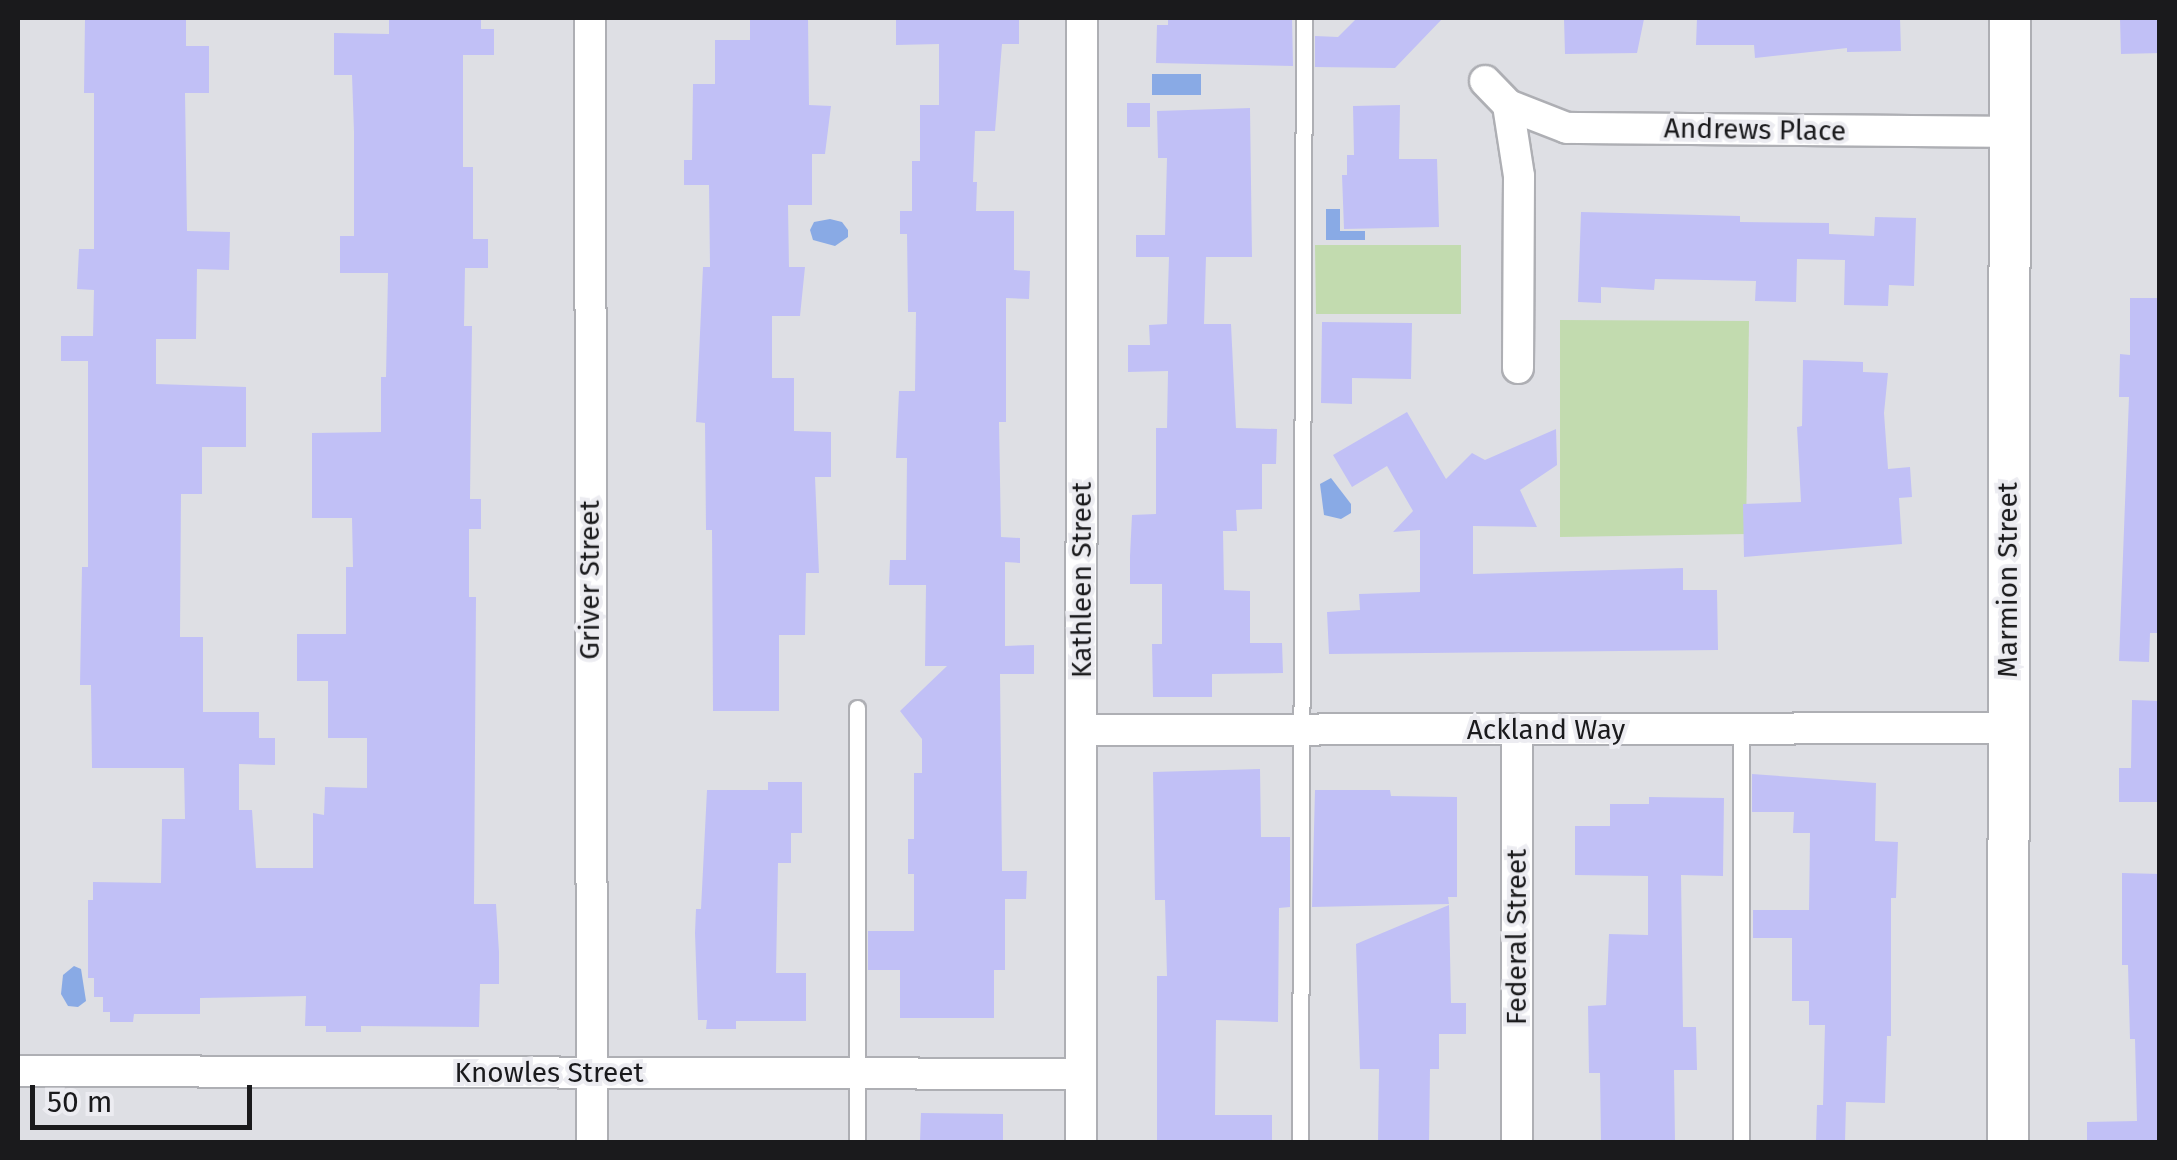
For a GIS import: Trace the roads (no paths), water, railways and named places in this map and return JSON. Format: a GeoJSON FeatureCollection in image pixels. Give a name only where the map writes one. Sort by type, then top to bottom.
{"type":"FeatureCollection","features":[{"type":"Feature","properties":{"kind":"street","name":"Griver Street"},"geometry":{"type":"LineString","coordinates":[[590,18],[592,1142]]}},
{"type":"Feature","properties":{"kind":"street","name":"Kathleen Street"},"geometry":{"type":"LineString","coordinates":[[1081,1142],[1082,18]]}},
{"type":"Feature","properties":{"kind":"street","name":"Marmion Street"},"geometry":{"type":"LineString","coordinates":[[2008,1142],[2010,18]]}},
{"type":"Feature","properties":{"kind":"street","name":"Andrews Place"},"geometry":{"type":"LineString","coordinates":[[1485,81],[1508,105],[1567,128],[2007,132]]}},
{"type":"Feature","properties":{"kind":"street"},"geometry":{"type":"LineString","coordinates":[[1508,105],[1520,176],[1518,368]]}},
{"type":"Feature","properties":{"kind":"street","name":"Ackland Way"},"geometry":{"type":"LineString","coordinates":[[1082,730],[2009,728]]}},
{"type":"Feature","properties":{"kind":"street","name":"Federal Street"},"geometry":{"type":"LineString","coordinates":[[1517,730],[1518,1142]]}},
{"type":"Feature","properties":{"kind":"street","name":"Knowles Street"},"geometry":{"type":"LineString","coordinates":[[18,1072],[1081,1074]]}},
{"type":"Feature","properties":{"kind":"lane"},"geometry":{"type":"LineString","coordinates":[[1300,1142],[1304,18]]}},
{"type":"Feature","properties":{"kind":"lane"},"geometry":{"type":"LineString","coordinates":[[857,708],[858,1142]]}},
{"type":"Feature","properties":{"kind":"lane"},"geometry":{"type":"LineString","coordinates":[[1741,730],[1741,1142]]}},
{"type":"Feature","properties":{"kind":"water"},"geometry":{"type":"Polygon","coordinates":[[[1152,74],[1201,74],[1201,95],[1152,95],[1152,74]]]}},
{"type":"Feature","properties":{"kind":"water"},"geometry":{"type":"Polygon","coordinates":[[[1326,209],[1340,209],[1340,231],[1365,231],[1365,240],[1326,240],[1326,209]]]}},
{"type":"Feature","properties":{"kind":"water"},"geometry":{"type":"Polygon","coordinates":[[[814,222],[842,222],[848,230],[848,237],[835,246],[813,240],[810,230],[814,222]]]}},
{"type":"Feature","properties":{"kind":"water"},"geometry":{"type":"Polygon","coordinates":[[[1331,478],[1351,504],[1351,513],[1341,519],[1324,515],[1320,484],[1331,478]]]}},
{"type":"Feature","properties":{"kind":"water"},"geometry":{"type":"Polygon","coordinates":[[[74,966],[81,969],[86,1001],[78,1007],[68,1006],[61,994],[63,975],[74,966]]]}}]}
